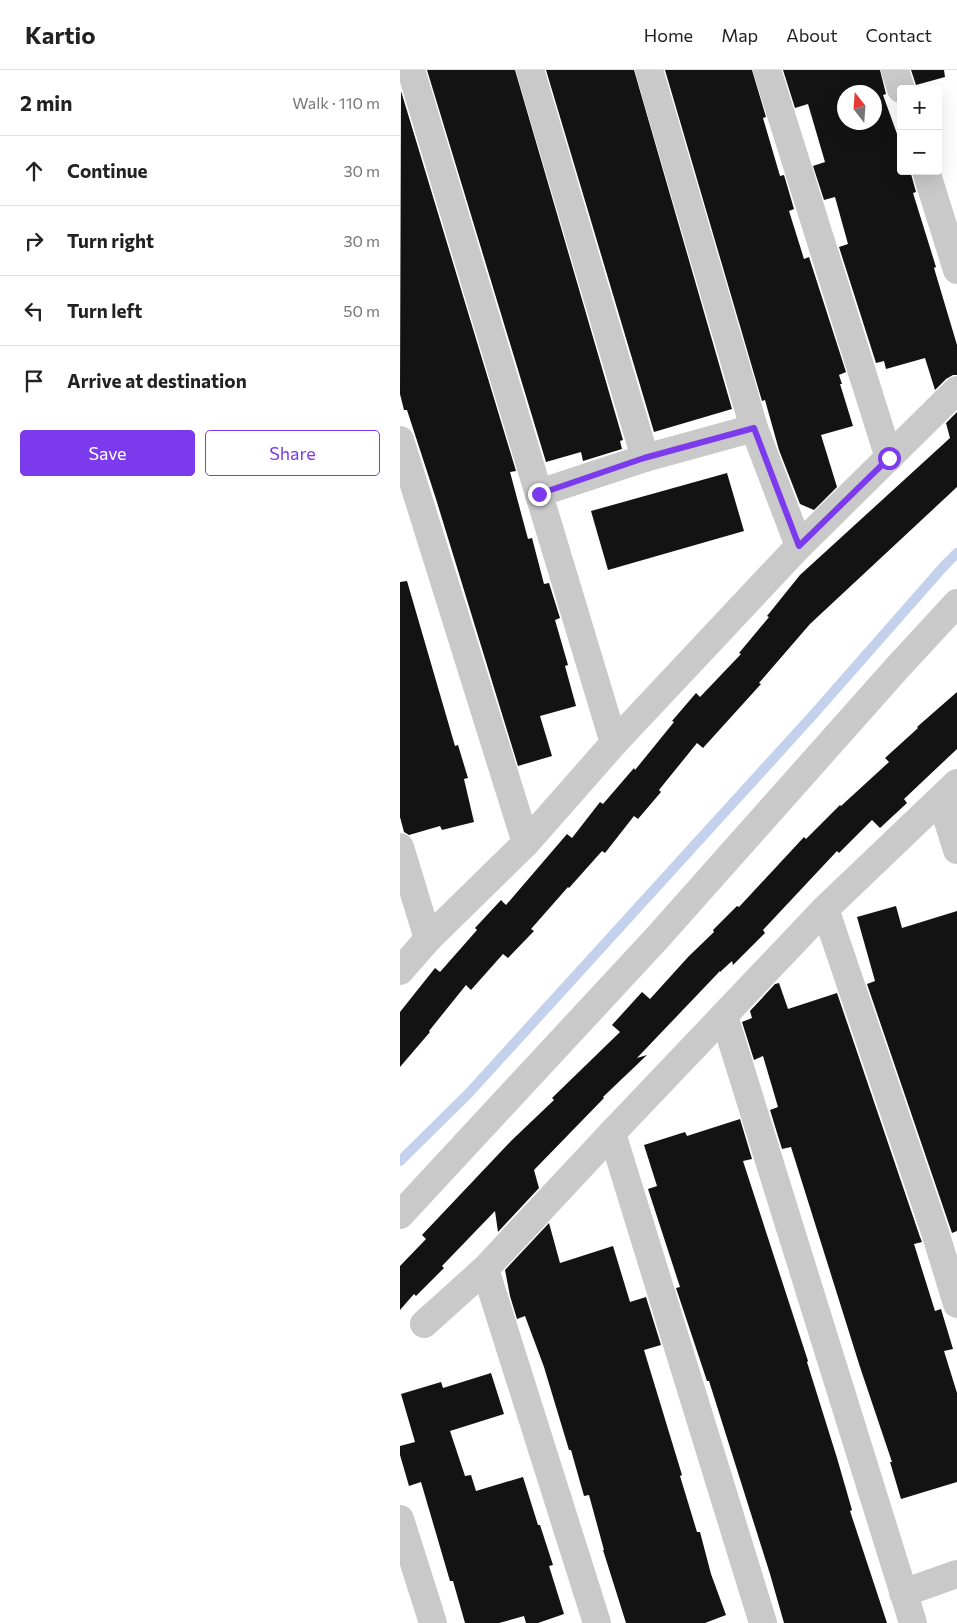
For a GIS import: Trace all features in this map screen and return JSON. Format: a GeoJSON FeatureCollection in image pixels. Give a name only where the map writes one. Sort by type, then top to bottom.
{"type":"FeatureCollection","features":[{"type":"Feature","properties":{"kind":"street"},"geometry":{"type":"LineString","coordinates":[[411,70],[614,743]]}},
{"type":"Feature","properties":{"kind":"street"},"geometry":{"type":"LineString","coordinates":[[530,70],[644,458]]}},
{"type":"Feature","properties":{"kind":"street"},"geometry":{"type":"LineString","coordinates":[[649,70],[754,428],[799,546]]}},
{"type":"Feature","properties":{"kind":"street"},"geometry":{"type":"LineString","coordinates":[[767,70],[889,458]]}},
{"type":"Feature","properties":{"kind":"street"},"geometry":{"type":"LineString","coordinates":[[894,70],[900,85]]}},
{"type":"Feature","properties":{"kind":"street"},"geometry":{"type":"LineString","coordinates":[[927,175],[957,270]]}},
{"type":"Feature","properties":{"kind":"street"},"geometry":{"type":"LineString","coordinates":[[400,972],[428,939],[526,843],[614,743],[799,546],[957,390]]}},
{"type":"Feature","properties":{"kind":"street"},"geometry":{"type":"LineString","coordinates":[[539,494],[644,458],[754,428]]}},
{"type":"Feature","properties":{"kind":"street"},"geometry":{"type":"LineString","coordinates":[[400,440],[526,843]]}},
{"type":"Feature","properties":{"kind":"street"},"geometry":{"type":"LineString","coordinates":[[400,1215],[657,938],[957,602]]}},
{"type":"Feature","properties":{"kind":"street"},"geometry":{"type":"LineString","coordinates":[[949,791],[957,850]]}},
{"type":"Feature","properties":{"kind":"street"},"geometry":{"type":"LineString","coordinates":[[424,1324],[485,1269],[825,909],[949,791]]}},
{"type":"Feature","properties":{"kind":"street"},"geometry":{"type":"LineString","coordinates":[[400,847],[428,939]]}},
{"type":"Feature","properties":{"kind":"street"},"geometry":{"type":"LineString","coordinates":[[825,909],[935,1232],[957,1304]]}},
{"type":"Feature","properties":{"kind":"street"},"geometry":{"type":"LineString","coordinates":[[724,1016],[913,1623]]}},
{"type":"Feature","properties":{"kind":"street"},"geometry":{"type":"LineString","coordinates":[[612,1133],[763,1623]]}},
{"type":"Feature","properties":{"kind":"street"},"geometry":{"type":"LineString","coordinates":[[485,1269],[597,1623]]}},
{"type":"Feature","properties":{"kind":"street"},"geometry":{"type":"LineString","coordinates":[[400,1519],[433,1623]]}},
{"type":"Feature","properties":{"kind":"street"},"geometry":{"type":"LineString","coordinates":[[904,1593],[957,1574]]}},
{"type":"Feature","properties":{"kind":"building"},"geometry":{"type":"Polygon","coordinates":[[[427,70],[515,70],[623,440],[620,441],[622,449],[583,461],[581,452],[546,462],[427,70]]]}},
{"type":"Feature","properties":{"kind":"building"},"geometry":{"type":"Polygon","coordinates":[[[546,70],[634,70],[732,409],[654,432],[546,70]]]}},
{"type":"Feature","properties":{"kind":"building"},"geometry":{"type":"Polygon","coordinates":[[[665,70],[752,70],[766,117],[763,118],[780,176],[784,175],[794,209],[789,211],[804,259],[809,257],[846,372],[839,375],[842,384],[840,384],[853,426],[821,435],[837,487],[814,510],[800,504],[779,450],[765,400],[762,401],[665,70]]]}},
{"type":"Feature","properties":{"kind":"building"},"geometry":{"type":"Polygon","coordinates":[[[783,70],[880,70],[886,94],[883,95],[897,134],[897,175],[911,175],[916,192],[913,193],[936,267],[934,268],[957,345],[957,375],[946,379],[935,390],[925,358],[886,369],[884,361],[876,363],[839,247],[848,244],[835,197],[824,200],[813,166],[825,162],[808,104],[795,108],[783,70]]]}},
{"type":"Feature","properties":{"kind":"building"},"geometry":{"type":"Polygon","coordinates":[[[911,70],[944,70],[945,77],[916,85],[911,70]]]}},
{"type":"Feature","properties":{"kind":"building"},"geometry":{"type":"Polygon","coordinates":[[[401,91],[516,471],[510,472],[528,539],[532,538],[544,584],[549,583],[560,618],[555,620],[568,665],[565,666],[576,706],[540,716],[552,756],[518,766],[436,499],[400,394],[401,91]]]}},
{"type":"Feature","properties":{"kind":"building"},"geometry":{"type":"Polygon","coordinates":[[[957,412],[957,487],[810,624],[759,683],[761,684],[703,748],[697,743],[659,790],[661,792],[638,819],[634,816],[605,853],[602,851],[568,887],[531,929],[534,931],[508,958],[503,954],[471,990],[466,985],[400,1067],[400,1012],[435,968],[440,972],[477,930],[475,928],[501,900],[506,905],[567,834],[572,838],[600,802],[603,804],[634,768],[635,770],[696,693],[700,697],[741,654],[739,653],[800,575],[950,438],[946,423],[957,412]]]}},
{"type":"Feature","properties":{"kind":"building"},"geometry":{"type":"Polygon","coordinates":[[[727,473],[744,531],[608,570],[591,511],[727,473]]]}},
{"type":"Feature","properties":{"kind":"building"},"geometry":{"type":"Polygon","coordinates":[[[407,581],[455,746],[458,745],[468,778],[464,779],[474,822],[442,830],[440,826],[409,835],[404,832],[400,817],[400,582],[407,581]]]}},
{"type":"Feature","properties":{"kind":"building"},"geometry":{"type":"Polygon","coordinates":[[[957,692],[957,749],[904,799],[907,803],[880,828],[872,820],[839,853],[837,851],[763,930],[765,933],[733,965],[732,961],[720,971],[637,1058],[647,1055],[603,1097],[534,1170],[539,1188],[498,1232],[495,1211],[442,1266],[444,1268],[416,1296],[414,1294],[400,1310],[400,1266],[426,1239],[422,1235],[512,1140],[554,1100],[552,1098],[620,1032],[612,1025],[642,992],[650,999],[689,956],[714,932],[713,930],[737,906],[739,907],[804,837],[806,839],[840,805],[889,762],[885,758],[957,692]]]}},
{"type":"Feature","properties":{"kind":"building"},"geometry":{"type":"Polygon","coordinates":[[[896,906],[902,928],[957,911],[957,1231],[952,1233],[867,984],[875,981],[857,917],[896,906]]]}},
{"type":"Feature","properties":{"kind":"building"},"geometry":{"type":"Polygon","coordinates":[[[779,983],[788,1009],[837,993],[922,1242],[914,1244],[935,1311],[941,1309],[953,1349],[944,1351],[957,1393],[957,1482],[901,1499],[890,1462],[892,1462],[791,1147],[782,1149],[770,1110],[778,1107],[763,1056],[754,1060],[742,1022],[752,1018],[750,1011],[775,984],[779,983]]]}},
{"type":"Feature","properties":{"kind":"building"},"geometry":{"type":"Polygon","coordinates":[[[740,1119],[752,1159],[743,1161],[808,1361],[852,1510],[850,1511],[887,1623],[784,1623],[709,1381],[707,1381],[676,1288],[680,1287],[648,1189],[657,1186],[644,1145],[685,1132],[687,1136],[740,1119]]]}},
{"type":"Feature","properties":{"kind":"building"},"geometry":{"type":"Polygon","coordinates":[[[549,1223],[560,1263],[613,1246],[630,1302],[646,1297],[661,1345],[644,1350],[682,1475],[680,1476],[697,1532],[700,1532],[711,1574],[726,1615],[705,1623],[626,1623],[603,1550],[589,1495],[584,1496],[544,1367],[525,1316],[517,1319],[510,1296],[505,1270],[549,1223]]]}},
{"type":"Feature","properties":{"kind":"building"},"geometry":{"type":"Polygon","coordinates":[[[491,1373],[504,1414],[450,1431],[465,1476],[471,1475],[476,1491],[523,1477],[553,1565],[549,1566],[564,1614],[538,1623],[526,1623],[524,1616],[499,1623],[465,1623],[453,1581],[450,1581],[421,1482],[409,1486],[400,1455],[400,1446],[415,1442],[401,1394],[441,1382],[443,1388],[491,1373]]]}},
{"type":"Feature","properties":{"kind":"waterway"},"geometry":{"type":"LineString","coordinates":[[400,1161],[468,1094],[813,715],[957,553]]}},
{"type":"Feature","properties":{"kind":"route"},"geometry":{"type":"LineString","coordinates":[[539,494],[644,458],[754,428],[799,546],[889,458]]}}]}
